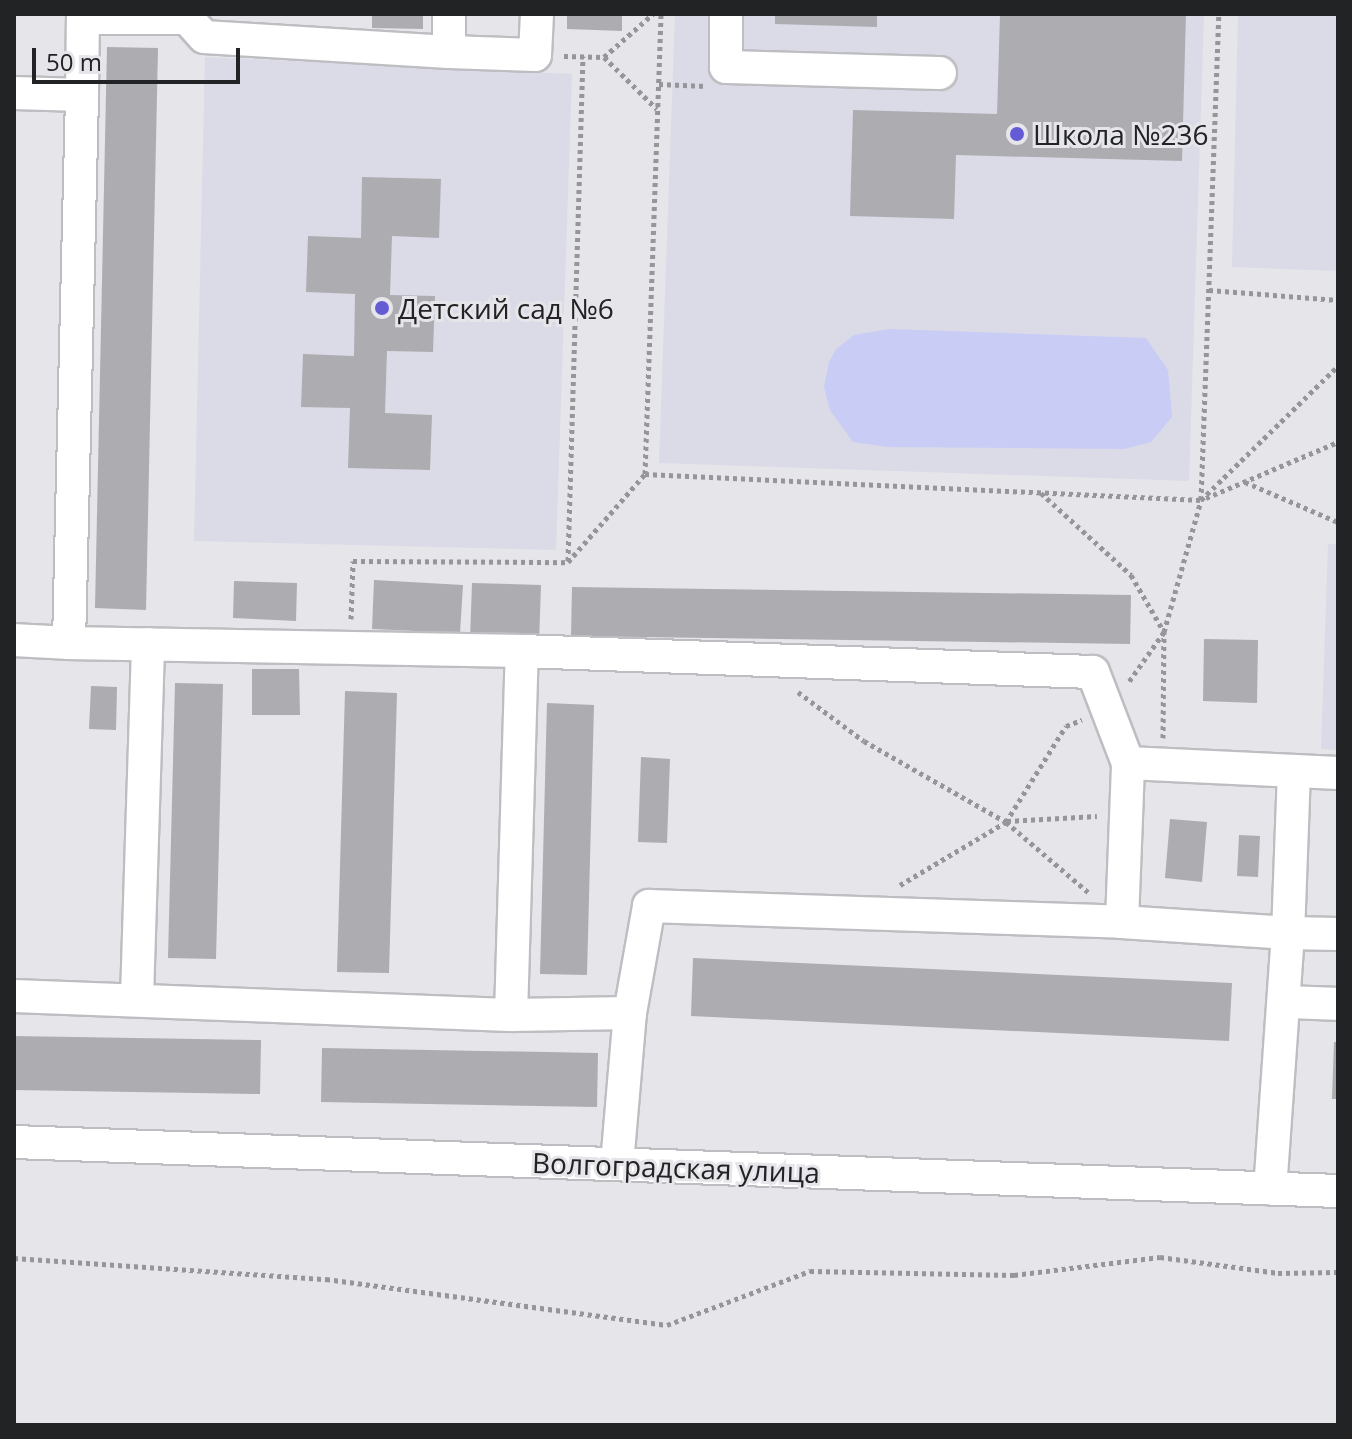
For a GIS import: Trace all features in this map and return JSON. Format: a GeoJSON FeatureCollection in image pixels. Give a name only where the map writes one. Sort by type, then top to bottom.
{"type":"FeatureCollection","features":[{"type":"Feature","properties":{"kind":"street"},"geometry":{"type":"LineString","coordinates":[[449,14],[449,52]]}},
{"type":"Feature","properties":{"kind":"street"},"geometry":{"type":"LineString","coordinates":[[69,643],[83,18],[187,16],[204,37],[535,55],[537,14]]}},
{"type":"Feature","properties":{"kind":"street"},"geometry":{"type":"LineString","coordinates":[[726,14],[726,67],[940,73]]}},
{"type":"Feature","properties":{"kind":"street"},"geometry":{"type":"LineString","coordinates":[[14,93],[82,95]]}},
{"type":"Feature","properties":{"kind":"street"},"geometry":{"type":"LineString","coordinates":[[14,640],[522,651],[1093,672],[1128,763],[1129,818],[1122,922]]}},
{"type":"Feature","properties":{"kind":"street"},"geometry":{"type":"LineString","coordinates":[[137,997],[148,644]]}},
{"type":"Feature","properties":{"kind":"street"},"geometry":{"type":"LineString","coordinates":[[511,1015],[522,651]]}},
{"type":"Feature","properties":{"kind":"street"},"geometry":{"type":"LineString","coordinates":[[1128,763],[1338,773]]}},
{"type":"Feature","properties":{"kind":"street"},"geometry":{"type":"LineString","coordinates":[[1270,1188],[1286,1002],[1294,771]]}},
{"type":"Feature","properties":{"kind":"street"},"geometry":{"type":"LineString","coordinates":[[617,1164],[630,1013],[649,906],[1122,922],[1338,934]]}},
{"type":"Feature","properties":{"kind":"street"},"geometry":{"type":"LineString","coordinates":[[14,996],[137,997],[511,1015],[630,1013]]}},
{"type":"Feature","properties":{"kind":"street"},"geometry":{"type":"LineString","coordinates":[[1286,1002],[1338,1004]]}},
{"type":"Feature","properties":{"kind":"street","name":"Волгоградская улица"},"geometry":{"type":"LineString","coordinates":[[14,1142],[1338,1191]]}},
{"type":"Feature","properties":{"kind":"path"},"geometry":{"type":"LineString","coordinates":[[604,57],[653,14]]}},
{"type":"Feature","properties":{"kind":"path"},"geometry":{"type":"LineString","coordinates":[[350,648],[353,561],[568,562],[645,474],[661,14]]}},
{"type":"Feature","properties":{"kind":"path"},"geometry":{"type":"LineString","coordinates":[[1162,765],[1164,632],[1201,500],[1219,14]]}},
{"type":"Feature","properties":{"kind":"path"},"geometry":{"type":"LineString","coordinates":[[535,55],[604,57],[658,109]]}},
{"type":"Feature","properties":{"kind":"path"},"geometry":{"type":"LineString","coordinates":[[568,562],[583,56]]}},
{"type":"Feature","properties":{"kind":"path"},"geometry":{"type":"LineString","coordinates":[[659,84],[720,86],[726,67]]}},
{"type":"Feature","properties":{"kind":"path"},"geometry":{"type":"LineString","coordinates":[[1209,290],[1338,300]]}},
{"type":"Feature","properties":{"kind":"path"},"geometry":{"type":"LineString","coordinates":[[1201,500],[1338,366]]}},
{"type":"Feature","properties":{"kind":"path"},"geometry":{"type":"LineString","coordinates":[[645,474],[1201,500],[1338,442]]}},
{"type":"Feature","properties":{"kind":"path"},"geometry":{"type":"LineString","coordinates":[[1244,482],[1338,522]]}},
{"type":"Feature","properties":{"kind":"path"},"geometry":{"type":"LineString","coordinates":[[1040,492],[1131,575],[1164,632]]}},
{"type":"Feature","properties":{"kind":"path"},"geometry":{"type":"LineString","coordinates":[[853,913],[1006,822],[1066,726],[1108,712],[1164,632]]}},
{"type":"Feature","properties":{"kind":"path"},"geometry":{"type":"LineString","coordinates":[[756,660],[864,741],[1006,822],[1122,922]]}},
{"type":"Feature","properties":{"kind":"path"},"geometry":{"type":"LineString","coordinates":[[1006,822],[1129,818]]}},
{"type":"Feature","properties":{"kind":"path"},"geometry":{"type":"LineString","coordinates":[[14,1258],[326,1279],[667,1325],[810,1271],[1014,1275],[1160,1257],[1278,1273],[1338,1272]]}},
{"type":"Feature","properties":{"kind":"shaded area"},"geometry":{"type":"Polygon","coordinates":[[[675,14],[1204,14],[1189,481],[659,463],[675,14]]]}},
{"type":"Feature","properties":{"kind":"shaded area"},"geometry":{"type":"Polygon","coordinates":[[[1238,14],[1338,14],[1338,271],[1232,267],[1238,14]]]}},
{"type":"Feature","properties":{"kind":"shaded area","name":"Детский сад №6"},"geometry":{"type":"Polygon","coordinates":[[[205,57],[572,74],[556,550],[194,541],[205,57]]]}},
{"type":"Feature","properties":{"kind":"shaded area"},"geometry":{"type":"Polygon","coordinates":[[[890,329],[1146,338],[1168,370],[1172,417],[1151,442],[1124,449],[888,447],[853,442],[830,410],[824,387],[829,362],[836,349],[854,335],[890,329]]]}},
{"type":"Feature","properties":{"kind":"shaded area"},"geometry":{"type":"Polygon","coordinates":[[[1328,544],[1338,544],[1338,750],[1321,749],[1328,544]]]}},
{"type":"Feature","properties":{"kind":"building"},"geometry":{"type":"Polygon","coordinates":[[[372,14],[423,14],[423,29],[372,28],[372,14]]]}},
{"type":"Feature","properties":{"kind":"building"},"geometry":{"type":"Polygon","coordinates":[[[567,14],[622,14],[622,31],[567,29],[567,14]]]}},
{"type":"Feature","properties":{"kind":"building"},"geometry":{"type":"Polygon","coordinates":[[[775,14],[877,14],[877,27],[775,24],[775,14]]]}},
{"type":"Feature","properties":{"kind":"building","name":"Школа №236"},"geometry":{"type":"Polygon","coordinates":[[[1000,14],[1186,14],[1182,161],[956,155],[954,219],[850,216],[853,110],[997,114],[1000,14]]]}},
{"type":"Feature","properties":{"kind":"building"},"geometry":{"type":"Polygon","coordinates":[[[107,47],[158,48],[146,610],[95,608],[107,47]]]}},
{"type":"Feature","properties":{"kind":"building"},"geometry":{"type":"Polygon","coordinates":[[[362,177],[441,179],[439,238],[392,236],[390,295],[435,296],[433,352],[387,351],[385,413],[432,415],[430,470],[348,468],[350,408],[301,407],[303,354],[354,356],[355,294],[306,292],[308,236],[361,238],[362,177]]]}},
{"type":"Feature","properties":{"kind":"building"},"geometry":{"type":"Polygon","coordinates":[[[374,580],[463,585],[460,633],[372,629],[374,580]]]}},
{"type":"Feature","properties":{"kind":"building"},"geometry":{"type":"Polygon","coordinates":[[[234,581],[297,583],[296,621],[233,618],[234,581]]]}},
{"type":"Feature","properties":{"kind":"building"},"geometry":{"type":"Polygon","coordinates":[[[472,583],[541,585],[539,643],[470,640],[472,583]]]}},
{"type":"Feature","properties":{"kind":"building"},"geometry":{"type":"Polygon","coordinates":[[[572,587],[1131,595],[1130,644],[571,636],[572,587]]]}},
{"type":"Feature","properties":{"kind":"building"},"geometry":{"type":"Polygon","coordinates":[[[1204,639],[1258,640],[1257,703],[1203,701],[1204,639]]]}},
{"type":"Feature","properties":{"kind":"building"},"geometry":{"type":"Polygon","coordinates":[[[252,669],[299,669],[300,715],[252,715],[252,669]]]}},
{"type":"Feature","properties":{"kind":"building"},"geometry":{"type":"Polygon","coordinates":[[[175,683],[223,684],[216,959],[168,958],[175,683]]]}},
{"type":"Feature","properties":{"kind":"building"},"geometry":{"type":"Polygon","coordinates":[[[91,686],[117,687],[116,730],[89,729],[91,686]]]}},
{"type":"Feature","properties":{"kind":"building"},"geometry":{"type":"Polygon","coordinates":[[[345,691],[397,693],[389,973],[337,972],[345,691]]]}},
{"type":"Feature","properties":{"kind":"building"},"geometry":{"type":"Polygon","coordinates":[[[547,703],[594,705],[587,975],[540,974],[547,703]]]}},
{"type":"Feature","properties":{"kind":"building"},"geometry":{"type":"Polygon","coordinates":[[[641,757],[670,759],[667,843],[638,842],[641,757]]]}},
{"type":"Feature","properties":{"kind":"building"},"geometry":{"type":"Polygon","coordinates":[[[1170,819],[1207,822],[1202,882],[1165,878],[1170,819]]]}},
{"type":"Feature","properties":{"kind":"building"},"geometry":{"type":"Polygon","coordinates":[[[1239,835],[1260,836],[1258,877],[1237,876],[1239,835]]]}},
{"type":"Feature","properties":{"kind":"building"},"geometry":{"type":"Polygon","coordinates":[[[693,958],[1232,983],[1229,1041],[691,1016],[693,958]]]}},
{"type":"Feature","properties":{"kind":"building"},"geometry":{"type":"Polygon","coordinates":[[[14,1036],[261,1040],[260,1094],[14,1090],[14,1036]]]}},
{"type":"Feature","properties":{"kind":"building"},"geometry":{"type":"Polygon","coordinates":[[[1334,1042],[1338,1042],[1338,1099],[1332,1099],[1334,1042]]]}},
{"type":"Feature","properties":{"kind":"building"},"geometry":{"type":"Polygon","coordinates":[[[322,1048],[598,1053],[597,1107],[321,1102],[322,1048]]]}},
{"type":"Feature","properties":{"kind":"place","name":"Школа №236"},"geometry":{"type":"Point","coordinates":[1017,134]}},
{"type":"Feature","properties":{"kind":"place","name":"Детский сад №6"},"geometry":{"type":"Point","coordinates":[382,308]}}]}
